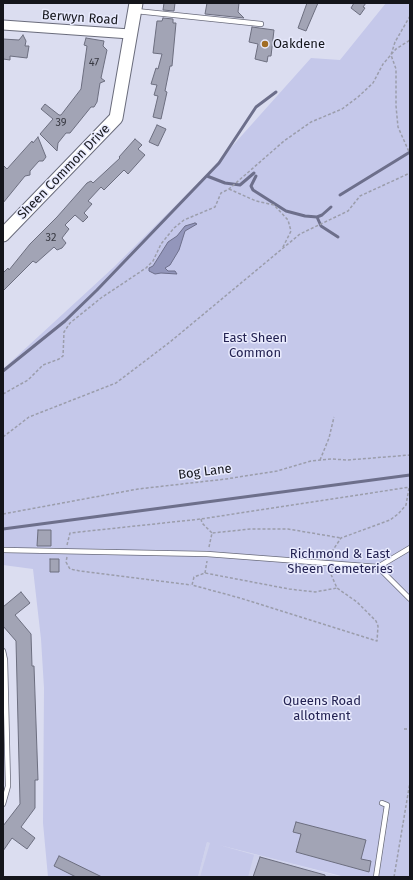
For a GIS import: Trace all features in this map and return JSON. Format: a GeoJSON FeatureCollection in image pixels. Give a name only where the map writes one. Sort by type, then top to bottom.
{"type":"FeatureCollection","features":[{"type":"Feature","properties":{"kind":"street","name":"Sheen Common Drive"},"geometry":{"type":"LineString","coordinates":[[3,235],[116,118],[135,7]]}},
{"type":"Feature","properties":{"kind":"street","name":"Berwyn Road"},"geometry":{"type":"LineString","coordinates":[[3,25],[130,34]]}},
{"type":"Feature","properties":{"kind":"lane"},"geometry":{"type":"LineString","coordinates":[[135,7],[261,24]]}},
{"type":"Feature","properties":{"kind":"lane"},"geometry":{"type":"LineString","coordinates":[[3,550],[207,554],[378,568],[410,548]]}},
{"type":"Feature","properties":{"kind":"lane"},"geometry":{"type":"LineString","coordinates":[[378,568],[410,599]]}},
{"type":"Feature","properties":{"kind":"lane"},"geometry":{"type":"LineString","coordinates":[[3,651],[5,660],[8,786],[3,804]]}},
{"type":"Feature","properties":{"kind":"lane"},"geometry":{"type":"LineString","coordinates":[[376,877],[387,805],[382,803]]}},
{"type":"Feature","properties":{"kind":"path"},"geometry":{"type":"LineString","coordinates":[[410,16],[395,42],[391,55],[396,69],[396,106],[398,127],[410,154]]}},
{"type":"Feature","properties":{"kind":"path"},"geometry":{"type":"LineString","coordinates":[[3,394],[28,380],[43,365],[59,360],[63,356],[64,332],[70,323],[101,298],[146,268],[152,261],[161,244],[174,228],[184,220],[215,207],[221,193],[229,189],[311,122],[342,109],[358,97],[373,83],[383,64],[391,55],[410,40]]}},
{"type":"Feature","properties":{"kind":"path"},"geometry":{"type":"LineString","coordinates":[[3,437],[29,417],[116,383],[170,342],[300,234],[348,211],[360,196],[410,173]]}},
{"type":"Feature","properties":{"kind":"path"},"geometry":{"type":"LineString","coordinates":[[229,189],[256,201],[274,205],[288,220],[291,231],[288,240],[279,252]]}},
{"type":"Feature","properties":{"kind":"path"},"geometry":{"type":"LineString","coordinates":[[320,460],[329,438],[334,417]]}},
{"type":"Feature","properties":{"kind":"path","name":"Bog Lane"},"geometry":{"type":"LineString","coordinates":[[3,514],[138,489],[226,480],[277,471],[331,458],[348,460],[410,455]]}},
{"type":"Feature","properties":{"kind":"path"},"geometry":{"type":"LineString","coordinates":[[212,533],[252,529],[288,529],[341,538],[390,520],[406,505],[409,488],[201,518],[70,533],[67,541],[66,562],[70,568],[80,571],[192,585],[240,598],[377,641],[378,626],[376,621],[357,602],[337,588],[332,581],[328,563],[329,555],[341,538]]}},
{"type":"Feature","properties":{"kind":"path"},"geometry":{"type":"LineString","coordinates":[[201,518],[202,523],[212,533]]}},
{"type":"Feature","properties":{"kind":"path"},"geometry":{"type":"LineString","coordinates":[[205,573],[207,554],[212,533]]}},
{"type":"Feature","properties":{"kind":"path"},"geometry":{"type":"LineString","coordinates":[[192,585],[194,577],[205,573],[289,589],[315,592],[337,588]]}},
{"type":"Feature","properties":{"kind":"path"},"geometry":{"type":"LineString","coordinates":[[404,728],[410,729]]}},
{"type":"Feature","properties":{"kind":"path"},"geometry":{"type":"LineString","coordinates":[[394,877],[410,782]]}},
{"type":"Feature","properties":{"kind":"shaded area"},"geometry":{"type":"Polygon","coordinates":[[[195,223],[197,224],[185,231],[179,250],[170,265],[165,268],[168,271],[175,271],[177,274],[155,274],[149,271],[149,268],[153,266],[168,242],[177,236],[185,226],[195,223]]]}},
{"type":"Feature","properties":{"kind":"shaded area"},"geometry":{"type":"Polygon","coordinates":[[[207,842],[342,877],[198,877],[207,842]]]}},
{"type":"Feature","properties":{"kind":"green space"},"geometry":{"type":"Polygon","coordinates":[[[386,3],[410,3],[410,877],[379,877],[389,813],[385,810],[373,877],[345,877],[219,845],[254,855],[248,877],[200,877],[210,843],[207,842],[198,877],[48,877],[43,823],[44,688],[41,639],[33,569],[3,565],[3,369],[114,267],[210,171],[311,58],[340,60],[386,3]]]}},
{"type":"Feature","properties":{"kind":"building"},"geometry":{"type":"Polygon","coordinates":[[[164,3],[175,3],[174,11],[163,10],[164,3]]]}},
{"type":"Feature","properties":{"kind":"building"},"geometry":{"type":"Polygon","coordinates":[[[207,3],[239,3],[238,12],[244,18],[205,14],[207,3]]]}},
{"type":"Feature","properties":{"kind":"building"},"geometry":{"type":"Polygon","coordinates":[[[307,3],[318,3],[306,31],[298,28],[307,3]]]}},
{"type":"Feature","properties":{"kind":"building"},"geometry":{"type":"Polygon","coordinates":[[[354,3],[366,3],[363,7],[365,8],[360,15],[351,8],[354,3]]]}},
{"type":"Feature","properties":{"kind":"building"},"geometry":{"type":"Polygon","coordinates":[[[163,18],[173,19],[173,23],[176,23],[172,66],[170,66],[165,91],[167,92],[161,119],[153,117],[158,96],[154,95],[157,85],[151,84],[156,68],[158,69],[162,54],[153,53],[157,21],[162,21],[163,18]]]}},
{"type":"Feature","properties":{"kind":"building","name":"Oakdene"},"geometry":{"type":"Polygon","coordinates":[[[252,27],[274,30],[271,56],[268,56],[267,62],[255,59],[258,44],[249,42],[252,27]]]}},
{"type":"Feature","properties":{"kind":"building"},"geometry":{"type":"Polygon","coordinates":[[[23,35],[26,41],[25,46],[29,46],[27,58],[10,56],[10,60],[3,59],[3,39],[19,40],[23,35]]]}},
{"type":"Feature","properties":{"kind":"building"},"geometry":{"type":"Polygon","coordinates":[[[86,38],[104,41],[103,46],[107,50],[101,78],[105,81],[100,83],[97,102],[94,107],[91,107],[70,133],[66,133],[58,143],[57,151],[40,134],[53,119],[41,109],[45,104],[61,115],[81,89],[87,46],[84,45],[86,38]]]}},
{"type":"Feature","properties":{"kind":"building"},"geometry":{"type":"Polygon","coordinates":[[[157,125],[166,129],[158,146],[149,142],[157,125]]]}},
{"type":"Feature","properties":{"kind":"building"},"geometry":{"type":"Polygon","coordinates":[[[38,137],[46,157],[43,161],[39,161],[30,171],[30,175],[25,176],[3,203],[3,165],[7,169],[32,141],[33,143],[38,137]]]}},
{"type":"Feature","properties":{"kind":"building"},"geometry":{"type":"Polygon","coordinates":[[[135,139],[142,145],[138,149],[145,155],[128,174],[124,170],[104,190],[101,187],[88,201],[92,204],[84,213],[88,217],[83,222],[75,215],[65,225],[69,229],[62,238],[66,243],[62,248],[57,250],[54,247],[36,263],[33,261],[3,291],[3,273],[8,268],[9,270],[30,244],[57,217],[87,183],[91,181],[93,183],[120,158],[119,157],[135,139]]]}},
{"type":"Feature","properties":{"kind":"building"},"geometry":{"type":"Polygon","coordinates":[[[38,530],[51,530],[51,546],[37,546],[38,530]]]}},
{"type":"Feature","properties":{"kind":"building"},"geometry":{"type":"Polygon","coordinates":[[[50,559],[59,559],[59,572],[50,572],[50,559]]]}},
{"type":"Feature","properties":{"kind":"building"},"geometry":{"type":"Polygon","coordinates":[[[21,592],[30,603],[15,615],[31,634],[32,666],[34,666],[38,780],[35,780],[35,808],[21,827],[35,838],[27,849],[12,838],[3,851],[3,826],[20,804],[16,641],[3,626],[3,607],[21,592]]]}},
{"type":"Feature","properties":{"kind":"building"},"geometry":{"type":"Polygon","coordinates":[[[296,822],[366,840],[361,859],[371,861],[369,872],[296,852],[301,834],[293,832],[296,822]]]}},
{"type":"Feature","properties":{"kind":"building"},"geometry":{"type":"Polygon","coordinates":[[[59,856],[102,877],[76,877],[54,866],[59,856]]]}},
{"type":"Feature","properties":{"kind":"building"},"geometry":{"type":"Polygon","coordinates":[[[260,857],[325,875],[325,877],[253,877],[260,857]]]}},
{"type":"Feature","properties":{"kind":"waterway"},"geometry":{"type":"LineString","coordinates":[[3,371],[65,321],[97,290],[219,163],[256,107],[276,92]]}},
{"type":"Feature","properties":{"kind":"waterway"},"geometry":{"type":"LineString","coordinates":[[340,195],[410,152]]}},
{"type":"Feature","properties":{"kind":"waterway"},"geometry":{"type":"LineString","coordinates":[[207,176],[225,183],[240,185],[254,173]]}},
{"type":"Feature","properties":{"kind":"waterway"},"geometry":{"type":"LineString","coordinates":[[256,176],[251,186],[253,190],[286,211],[305,216],[317,217],[322,215],[331,207]]}},
{"type":"Feature","properties":{"kind":"waterway"},"geometry":{"type":"LineString","coordinates":[[317,217],[321,226],[338,237]]}},
{"type":"Feature","properties":{"kind":"waterway"},"geometry":{"type":"LineString","coordinates":[[3,529],[410,475]]}},
{"type":"Feature","properties":{"kind":"place","name":"Oakdene"},"geometry":{"type":"Point","coordinates":[265,44]}},
{"type":"Feature","properties":{"kind":"park label","name":"East Sheen Common"},"geometry":{"type":"Point","coordinates":[255,346]}},
{"type":"Feature","properties":{"kind":"park label","name":"Richmond & East Sheen Cemeteries"},"geometry":{"type":"Point","coordinates":[340,562]}},
{"type":"Feature","properties":{"kind":"park label","name":"Queens Road allotment"},"geometry":{"type":"Point","coordinates":[322,708]}}]}
